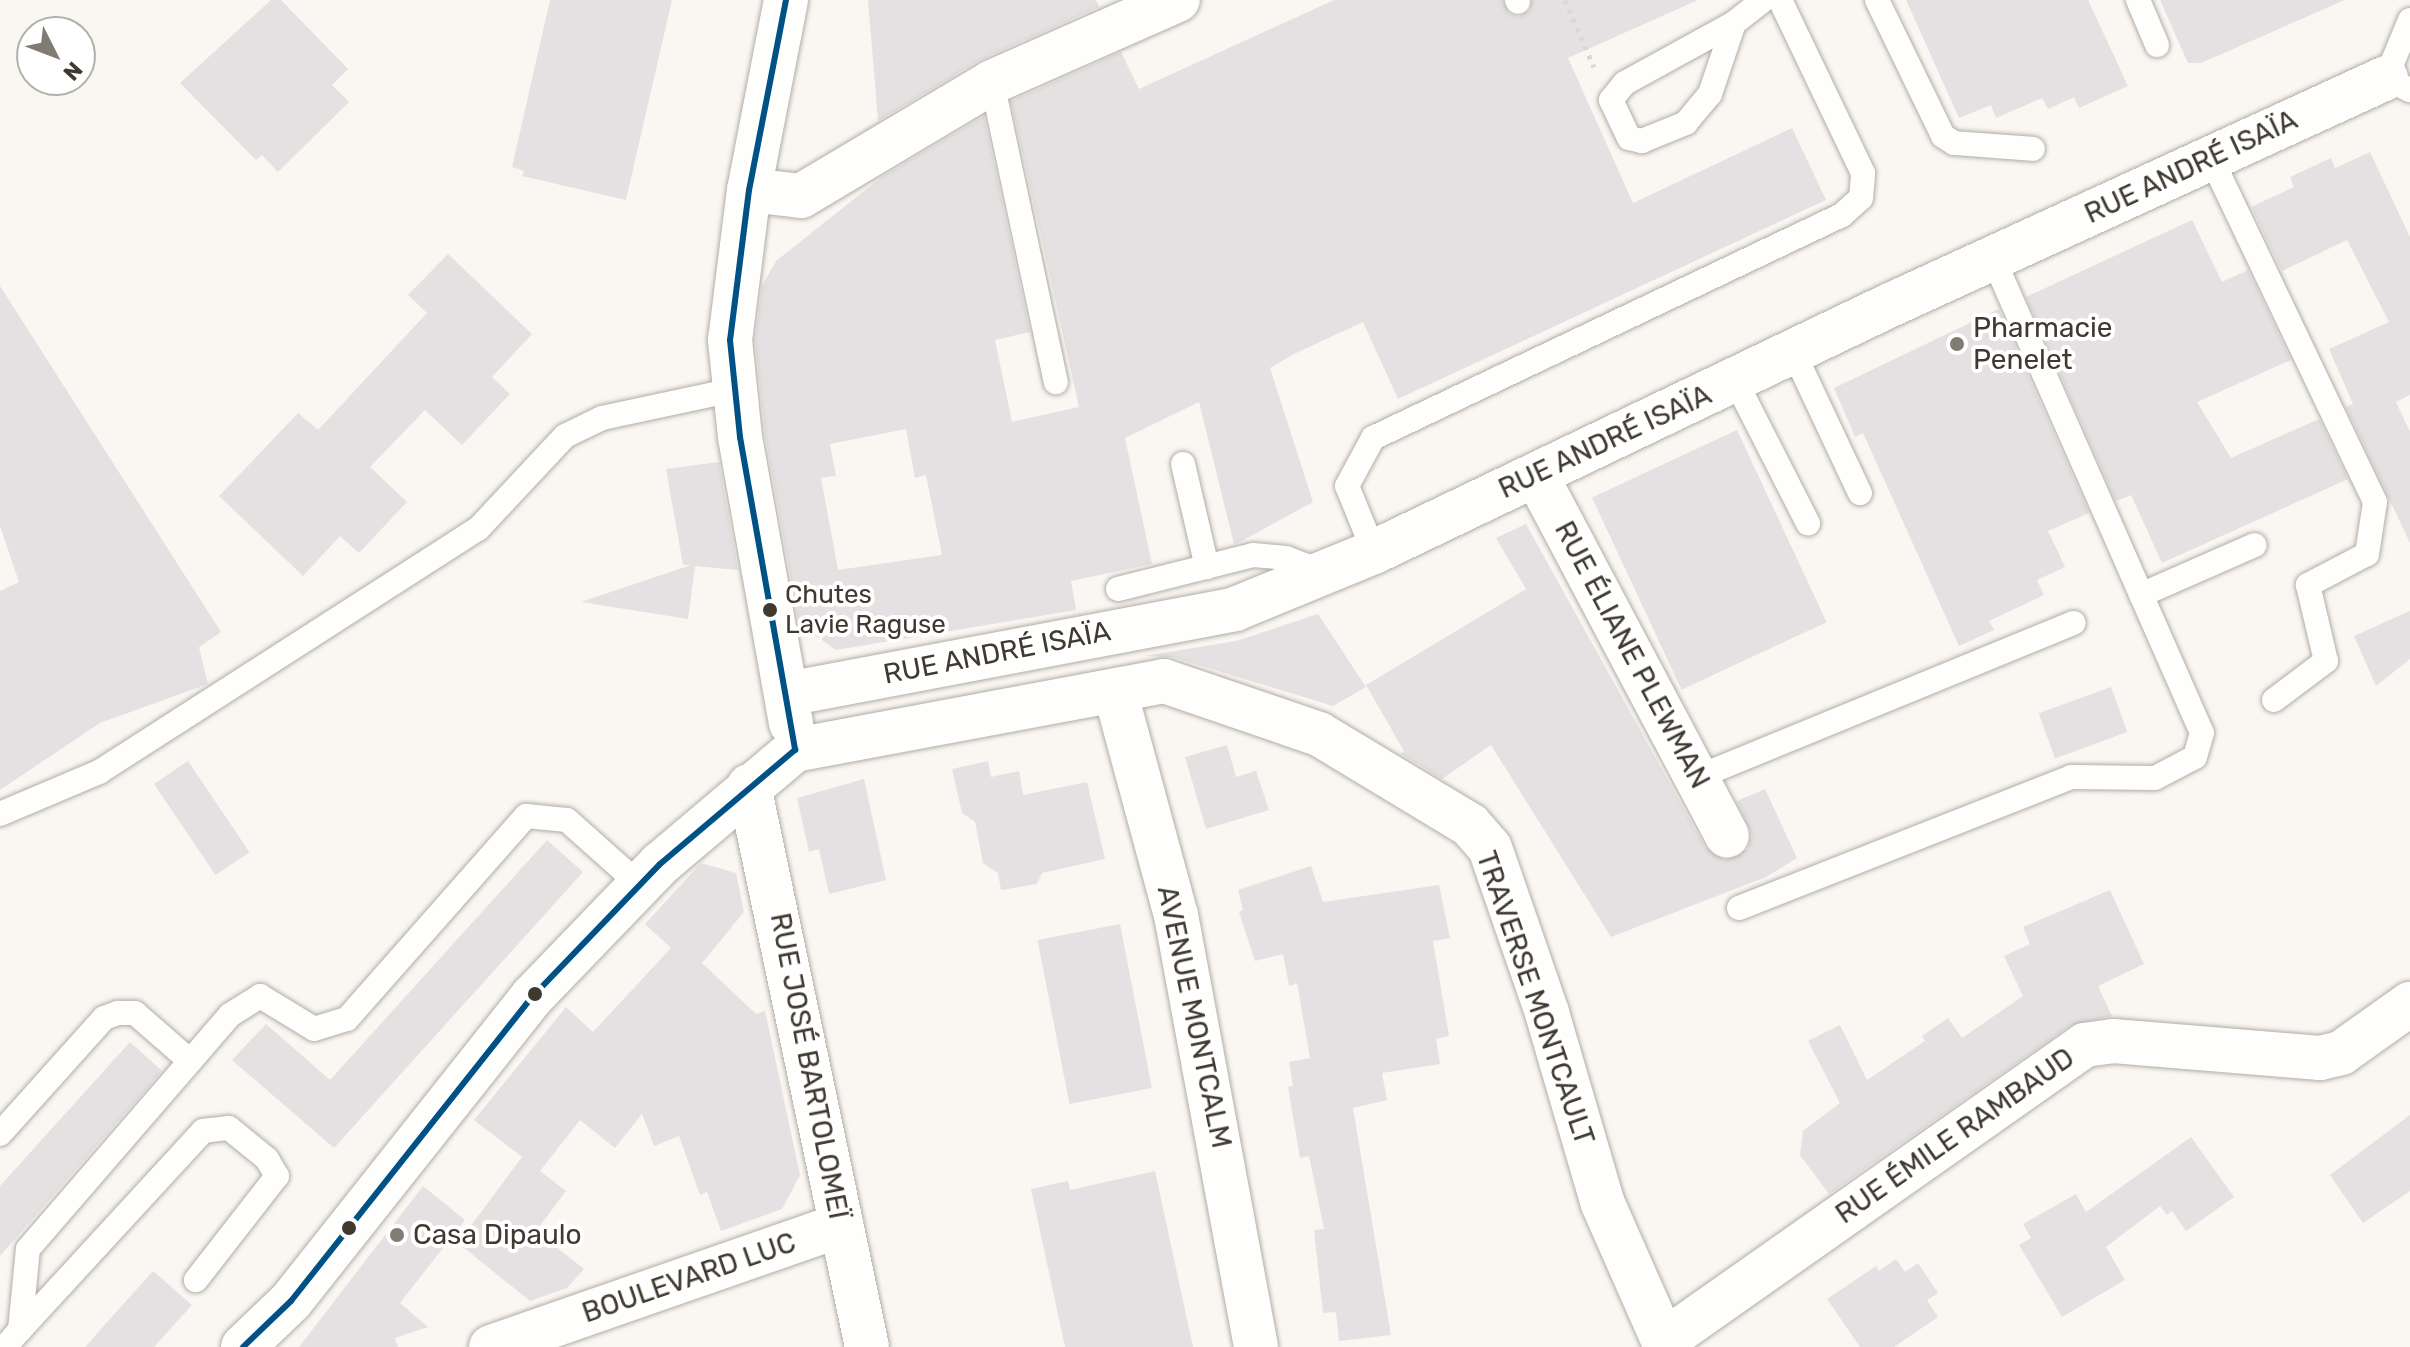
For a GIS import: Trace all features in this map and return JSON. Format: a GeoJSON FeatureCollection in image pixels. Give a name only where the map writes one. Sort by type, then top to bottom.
{"type":"FeatureCollection","features":[{"type":"Feature","properties":{"kind":"street"},"geometry":{"type":"LineString","coordinates":[[243,1347],[291,1301],[533,996],[640,885],[749,786],[795,750],[733,390],[730,340],[749,190],[786,0]]}},
{"type":"Feature","properties":{"kind":"street"},"geometry":{"type":"LineString","coordinates":[[749,190],[801,196],[992,82],[1178,0]]}},
{"type":"Feature","properties":{"kind":"street","name":"RUE ANDRÉ ISAÏA"},"geometry":{"type":"LineString","coordinates":[[787,694],[1235,609],[1374,552],[2211,158],[2398,84]]}},
{"type":"Feature","properties":{"kind":"street","name":"RUE ÉLIANE PLEWMAN"},"geometry":{"type":"LineString","coordinates":[[1536,475],[1727,835]]}},
{"type":"Feature","properties":{"kind":"street","name":"TRAVERSE MONTCAULT"},"geometry":{"type":"LineString","coordinates":[[795,750],[1164,681],[1319,734],[1470,825],[1490,848],[1547,1013],[1603,1204],[1665,1344]]}},
{"type":"Feature","properties":{"kind":"street","name":"AVENUE MONTCALM"},"geometry":{"type":"LineString","coordinates":[[1115,691],[1176,915],[1256,1347]]}},
{"type":"Feature","properties":{"kind":"street","name":"RUE JOSÉ BARTOLOMEÏ"},"geometry":{"type":"LineString","coordinates":[[749,786],[867,1347]]}},
{"type":"Feature","properties":{"kind":"street","name":"RUE ÉMILE RAMBAUD"},"geometry":{"type":"LineString","coordinates":[[1665,1344],[2085,1045],[2113,1041],[2320,1058],[2341,1053],[2410,1004]]}},
{"type":"Feature","properties":{"kind":"street","name":"BOULEVARD LUC"},"geometry":{"type":"LineString","coordinates":[[491,1347],[841,1225]]}},
{"type":"Feature","properties":{"kind":"lane"},"geometry":{"type":"LineString","coordinates":[[1734,23],[1710,94],[1686,123],[1642,141],[1629,138],[1611,100],[1625,83],[1734,23],[1763,0]]}},
{"type":"Feature","properties":{"kind":"lane"},"geometry":{"type":"LineString","coordinates":[[1374,552],[1347,486],[1373,438],[1842,215],[1861,198],[1863,173],[1780,0]]}},
{"type":"Feature","properties":{"kind":"lane"},"geometry":{"type":"LineString","coordinates":[[1877,0],[1943,136],[1954,143],[2033,149]]}},
{"type":"Feature","properties":{"kind":"lane"},"geometry":{"type":"LineString","coordinates":[[2138,0],[2157,45]]}},
{"type":"Feature","properties":{"kind":"lane"},"geometry":{"type":"LineString","coordinates":[[2398,84],[2410,20]]}},
{"type":"Feature","properties":{"kind":"lane"},"geometry":{"type":"LineString","coordinates":[[992,82],[1056,382]]}},
{"type":"Feature","properties":{"kind":"lane"},"geometry":{"type":"LineString","coordinates":[[2211,158],[2375,502],[2367,554],[2308,585],[2326,661],[2274,700]]}},
{"type":"Feature","properties":{"kind":"lane"},"geometry":{"type":"LineString","coordinates":[[1739,908],[2071,777],[2155,778],[2195,757],[2202,733],[1993,258]]}},
{"type":"Feature","properties":{"kind":"lane"},"geometry":{"type":"LineString","coordinates":[[1794,353],[1860,493]]}},
{"type":"Feature","properties":{"kind":"lane"},"geometry":{"type":"LineString","coordinates":[[1735,380],[1808,523]]}},
{"type":"Feature","properties":{"kind":"lane"},"geometry":{"type":"LineString","coordinates":[[0,814],[99,772],[478,529],[565,436],[602,418],[733,390]]}},
{"type":"Feature","properties":{"kind":"lane"},"geometry":{"type":"LineString","coordinates":[[1183,464],[1207,567]]}},
{"type":"Feature","properties":{"kind":"lane"},"geometry":{"type":"LineString","coordinates":[[2141,595],[2255,545]]}},
{"type":"Feature","properties":{"kind":"lane"},"geometry":{"type":"LineString","coordinates":[[1118,589],[1253,555],[1286,558],[1323,572]]}},
{"type":"Feature","properties":{"kind":"lane"},"geometry":{"type":"LineString","coordinates":[[1698,777],[2074,623]]}},
{"type":"Feature","properties":{"kind":"lane"},"geometry":{"type":"LineString","coordinates":[[13,1339],[28,1249],[230,1015],[260,996],[314,1029],[347,1019],[526,816],[567,820],[640,885]]}},
{"type":"Feature","properties":{"kind":"lane"},"geometry":{"type":"LineString","coordinates":[[1,1130],[104,1018],[118,1013],[135,1013],[190,1061]]}},
{"type":"Feature","properties":{"kind":"lane"},"geometry":{"type":"LineString","coordinates":[[13,1339],[203,1131],[229,1128],[267,1159],[277,1176],[196,1280]]}},
{"type":"Feature","properties":{"kind":"path"},"geometry":{"type":"LineString","coordinates":[[1565,0],[1590,58]]}},
{"type":"Feature","properties":{"kind":"building"},"geometry":{"type":"Polygon","coordinates":[[[271,0],[281,0],[348,69],[332,85],[349,102],[278,172],[262,155],[256,160],[180,83],[271,0]]]}},
{"type":"Feature","properties":{"kind":"building"},"geometry":{"type":"Polygon","coordinates":[[[550,0],[672,0],[626,200],[522,176],[524,171],[512,167],[550,0]]]}},
{"type":"Feature","properties":{"kind":"building"},"geometry":{"type":"Polygon","coordinates":[[[868,0],[1096,0],[1099,7],[982,59],[878,121],[868,0]]]}},
{"type":"Feature","properties":{"kind":"building"},"geometry":{"type":"Polygon","coordinates":[[[1334,0],[1502,0],[1509,14],[1518,17],[1530,11],[1532,0],[1698,0],[1568,58],[1633,203],[1792,128],[1826,200],[1398,399],[1363,322],[1270,368],[1313,502],[1234,544],[1199,402],[1125,438],[1152,564],[1071,581],[1076,610],[836,650],[799,624],[765,434],[755,340],[762,286],[776,261],[883,176],[984,116],[1030,332],[995,340],[1012,422],[1079,407],[1011,101],[1121,52],[1139,89],[1334,0]],[[906,429],[830,444],[836,476],[821,478],[838,570],[942,555],[926,475],[915,478],[906,429]]]}},
{"type":"Feature","properties":{"kind":"building"},"geometry":{"type":"Polygon","coordinates":[[[1906,0],[2088,0],[2128,86],[2079,108],[2074,97],[2048,109],[2042,98],[1996,118],[1991,105],[1959,118],[1906,0]]]}},
{"type":"Feature","properties":{"kind":"building"},"geometry":{"type":"Polygon","coordinates":[[[2160,0],[2345,0],[2201,63],[2188,63],[2160,0]]]}},
{"type":"Feature","properties":{"kind":"building"},"geometry":{"type":"Polygon","coordinates":[[[2370,152],[2410,237],[2410,395],[2396,402],[2410,432],[2410,543],[2346,407],[2353,404],[2329,349],[2389,322],[2347,240],[2282,271],[2251,207],[2294,187],[2290,177],[2331,158],[2335,168],[2370,152]]]}},
{"type":"Feature","properties":{"kind":"building"},"geometry":{"type":"Polygon","coordinates":[[[2192,220],[2222,282],[2248,270],[2291,360],[2197,402],[2231,458],[2319,419],[2348,479],[2162,563],[2131,495],[2116,501],[2026,297],[2192,220]]]}},
{"type":"Feature","properties":{"kind":"building"},"geometry":{"type":"Polygon","coordinates":[[[448,254],[532,334],[492,377],[510,394],[462,445],[425,410],[370,467],[407,502],[359,553],[340,536],[303,576],[219,496],[298,413],[318,430],[427,313],[408,295],[448,254]]]}},
{"type":"Feature","properties":{"kind":"building"},"geometry":{"type":"Polygon","coordinates":[[[0,286],[221,632],[199,647],[208,684],[100,723],[0,790],[0,591],[19,582],[0,526],[0,286]]]}},
{"type":"Feature","properties":{"kind":"building"},"geometry":{"type":"Polygon","coordinates":[[[1999,309],[2089,513],[2048,531],[2065,567],[2037,580],[2044,595],[1989,621],[1994,630],[1959,646],[1863,433],[1855,437],[1834,388],[1999,309]]]}},
{"type":"Feature","properties":{"kind":"building"},"geometry":{"type":"Polygon","coordinates":[[[1737,430],[1827,622],[1682,690],[1592,498],[1737,430]]]}},
{"type":"Feature","properties":{"kind":"building"},"geometry":{"type":"Polygon","coordinates":[[[719,462],[738,570],[695,566],[688,619],[581,602],[691,565],[683,565],[666,469],[719,462]]]}},
{"type":"Feature","properties":{"kind":"building"},"geometry":{"type":"Polygon","coordinates":[[[1526,524],[1705,847],[1725,860],[1748,849],[1752,835],[1737,801],[1765,789],[1797,858],[1766,877],[1611,937],[1491,745],[1442,779],[1401,754],[1404,751],[1366,685],[1526,589],[1496,538],[1526,524]]]}},
{"type":"Feature","properties":{"kind":"building"},"geometry":{"type":"Polygon","coordinates":[[[2410,611],[2410,659],[2376,686],[2354,636],[2410,611]]]}},
{"type":"Feature","properties":{"kind":"building"},"geometry":{"type":"Polygon","coordinates":[[[1318,614],[1366,687],[1333,706],[1172,657],[1144,656],[1236,641],[1318,614]]]}},
{"type":"Feature","properties":{"kind":"building"},"geometry":{"type":"Polygon","coordinates":[[[2111,687],[2127,732],[2055,758],[2039,713],[2111,687]]]}},
{"type":"Feature","properties":{"kind":"building"},"geometry":{"type":"Polygon","coordinates":[[[1227,745],[1236,777],[1256,771],[1269,810],[1206,829],[1185,757],[1227,745]]]}},
{"type":"Feature","properties":{"kind":"building"},"geometry":{"type":"Polygon","coordinates":[[[188,761],[250,852],[216,875],[154,784],[188,761]]]}},
{"type":"Feature","properties":{"kind":"building"},"geometry":{"type":"Polygon","coordinates":[[[988,761],[991,777],[1019,771],[1023,795],[1087,782],[1105,859],[1042,873],[1037,884],[1001,890],[998,873],[983,863],[975,822],[962,813],[952,769],[988,761]]]}},
{"type":"Feature","properties":{"kind":"building"},"geometry":{"type":"Polygon","coordinates":[[[864,779],[886,880],[829,894],[819,849],[809,852],[797,798],[864,779]]]}},
{"type":"Feature","properties":{"kind":"building"},"geometry":{"type":"Polygon","coordinates":[[[547,840],[583,872],[334,1148],[232,1060],[266,1024],[330,1080],[547,840]]]}},
{"type":"Feature","properties":{"kind":"building"},"geometry":{"type":"Polygon","coordinates":[[[701,863],[736,873],[744,912],[702,963],[756,1014],[765,1011],[800,1175],[782,1209],[721,1231],[707,1192],[700,1195],[679,1136],[654,1146],[642,1114],[615,1148],[580,1120],[540,1171],[566,1191],[536,1231],[584,1269],[567,1288],[530,1301],[458,1243],[522,1157],[474,1120],[566,1007],[593,1032],[671,948],[645,924],[701,863]]]}},
{"type":"Feature","properties":{"kind":"building"},"geometry":{"type":"Polygon","coordinates":[[[1311,866],[1323,902],[1439,885],[1450,938],[1433,941],[1449,1036],[1436,1039],[1440,1064],[1382,1073],[1387,1100],[1353,1108],[1391,1335],[1339,1341],[1336,1312],[1323,1313],[1314,1230],[1324,1229],[1309,1156],[1300,1158],[1288,1087],[1293,1086],[1289,1062],[1310,1058],[1297,983],[1289,986],[1283,954],[1255,961],[1239,912],[1243,910],[1238,890],[1311,866]]]}},
{"type":"Feature","properties":{"kind":"building"},"geometry":{"type":"Polygon","coordinates":[[[2110,890],[2144,964],[2098,986],[2112,1016],[2071,1025],[1829,1194],[1800,1155],[1803,1131],[1840,1103],[1808,1041],[1840,1025],[1867,1080],[1925,1041],[1922,1036],[1948,1018],[1962,1038],[2023,996],[2004,956],[2030,944],[2023,927],[2110,890]]]}},
{"type":"Feature","properties":{"kind":"building"},"geometry":{"type":"Polygon","coordinates":[[[1120,924],[1152,1088],[1069,1104],[1038,940],[1120,924]]]}},
{"type":"Feature","properties":{"kind":"building"},"geometry":{"type":"Polygon","coordinates":[[[130,1042],[162,1071],[0,1256],[0,1186],[130,1042]]]}},
{"type":"Feature","properties":{"kind":"building"},"geometry":{"type":"Polygon","coordinates":[[[2410,1115],[2410,1191],[2363,1223],[2330,1175],[2410,1115]]]}},
{"type":"Feature","properties":{"kind":"building"},"geometry":{"type":"Polygon","coordinates":[[[2191,1137],[2234,1197],[2186,1231],[2172,1211],[2167,1215],[2160,1206],[2106,1247],[2125,1280],[2062,1317],[2019,1245],[2031,1238],[2023,1224],[2076,1194],[2086,1212],[2191,1137]]]}},
{"type":"Feature","properties":{"kind":"building"},"geometry":{"type":"Polygon","coordinates":[[[1155,1171],[1193,1347],[1065,1347],[1031,1189],[1068,1181],[1070,1190],[1155,1171]]]}},
{"type":"Feature","properties":{"kind":"building"},"geometry":{"type":"Polygon","coordinates":[[[423,1186],[465,1220],[400,1303],[428,1327],[395,1338],[398,1347],[299,1347],[423,1186]]]}},
{"type":"Feature","properties":{"kind":"building"},"geometry":{"type":"Polygon","coordinates":[[[1896,1259],[1905,1272],[1918,1263],[1938,1293],[1927,1300],[1938,1317],[1894,1347],[1860,1347],[1827,1299],[1876,1266],[1879,1271],[1896,1259]]]}},
{"type":"Feature","properties":{"kind":"building"},"geometry":{"type":"Polygon","coordinates":[[[153,1271],[192,1305],[154,1347],[85,1347],[153,1271]]]}},
{"type":"Feature","properties":{"kind":"transit line"},"geometry":{"type":"LineString","coordinates":[[786,0],[749,190],[730,340],[740,437],[795,750]]}},
{"type":"Feature","properties":{"kind":"transit line"},"geometry":{"type":"LineString","coordinates":[[243,1347],[291,1301],[533,996],[660,864],[795,750]]}},
{"type":"Feature","properties":{"kind":"place","name":"Pharmacie Penelet"},"geometry":{"type":"Point","coordinates":[1957,344]}},
{"type":"Feature","properties":{"kind":"place","name":"Chutes Lavie Raguse"},"geometry":{"type":"Point","coordinates":[770,610]}},
{"type":"Feature","properties":{"kind":"place","name":"Casa Dipaulo"},"geometry":{"type":"Point","coordinates":[397,1235]}}]}
